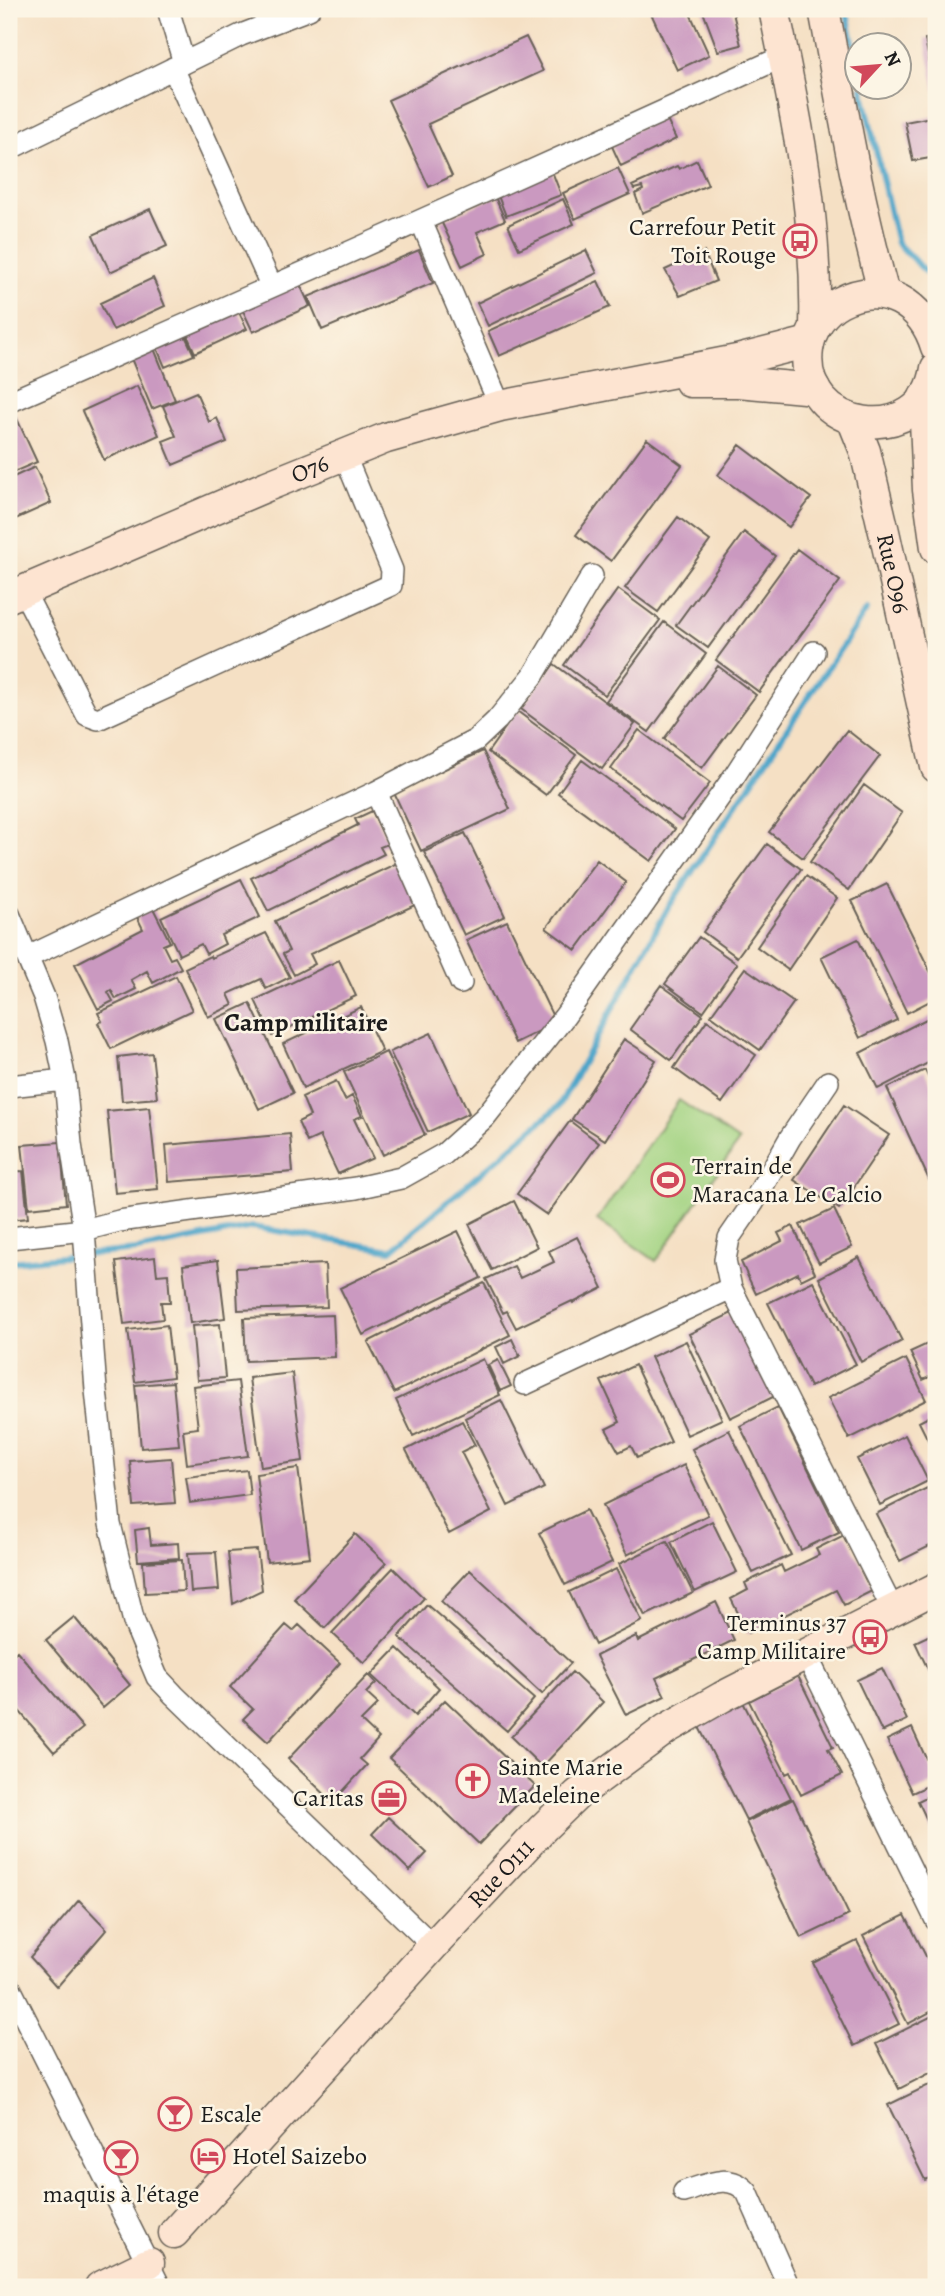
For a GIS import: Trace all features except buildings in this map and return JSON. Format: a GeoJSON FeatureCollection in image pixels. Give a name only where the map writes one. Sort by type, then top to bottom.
{"type":"FeatureCollection","features":[{"type":"Feature","properties":{"kind":"street"},"geometry":{"type":"LineString","coordinates":[[168,9],[178,65],[271,285]]}},
{"type":"Feature","properties":{"kind":"street"},"geometry":{"type":"LineString","coordinates":[[9,149],[241,35],[309,9]]}},
{"type":"Feature","properties":{"kind":"street"},"geometry":{"type":"LineString","coordinates":[[624,382],[737,360],[812,334],[824,314],[837,303],[852,296],[884,294],[900,299],[914,309],[933,358],[914,409],[900,417],[877,423],[853,421],[825,403],[815,389],[808,366],[812,334],[816,279],[811,210],[774,9]]}},
{"type":"Feature","properties":{"kind":"street"},"geometry":{"type":"LineString","coordinates":[[824,9],[858,192],[884,294]]}},
{"type":"Feature","properties":{"kind":"street"},"geometry":{"type":"LineString","coordinates":[[9,402],[421,221],[784,56]]}},
{"type":"Feature","properties":{"kind":"street"},"geometry":{"type":"LineString","coordinates":[[421,221],[500,406]]}},
{"type":"Feature","properties":{"kind":"street","name":"Rue O96"},"geometry":{"type":"LineString","coordinates":[[933,358],[928,490],[936,548]]}},
{"type":"Feature","properties":{"kind":"street"},"geometry":{"type":"LineString","coordinates":[[624,382],[738,382],[815,389]]}},
{"type":"Feature","properties":{"kind":"street","name":"O76"},"geometry":{"type":"LineString","coordinates":[[16,594],[386,438],[500,406],[624,382]]}},
{"type":"Feature","properties":{"kind":"street","name":"Rue O96"},"geometry":{"type":"LineString","coordinates":[[853,421],[865,451],[883,524],[936,766]]}},
{"type":"Feature","properties":{"kind":"street"},"geometry":{"type":"LineString","coordinates":[[16,594],[87,715],[98,719],[391,585],[392,570],[344,454]]}},
{"type":"Feature","properties":{"kind":"street"},"geometry":{"type":"LineString","coordinates":[[28,957],[376,792],[476,740],[497,720],[533,676],[592,576]]}},
{"type":"Feature","properties":{"kind":"street"},"geometry":{"type":"LineString","coordinates":[[9,1238],[84,1230],[119,1221],[356,1188],[401,1178],[444,1154],[485,1117],[565,1016],[733,778],[814,652]]}},
{"type":"Feature","properties":{"kind":"street"},"geometry":{"type":"LineString","coordinates":[[376,792],[461,983]]}},
{"type":"Feature","properties":{"kind":"street"},"geometry":{"type":"LineString","coordinates":[[9,914],[44,997],[58,1041],[65,1080],[84,1230],[96,1390],[110,1524],[134,1622],[157,1677],[433,1946]]}},
{"type":"Feature","properties":{"kind":"street"},"geometry":{"type":"LineString","coordinates":[[9,1086],[65,1080]]}},
{"type":"Feature","properties":{"kind":"street"},"geometry":{"type":"LineString","coordinates":[[828,1082],[790,1138],[730,1238],[724,1260],[731,1288],[893,1610]]}},
{"type":"Feature","properties":{"kind":"street"},"geometry":{"type":"LineString","coordinates":[[525,1384],[731,1288]]}},
{"type":"Feature","properties":{"kind":"street","name":"Rue O111"},"geometry":{"type":"LineString","coordinates":[[155,2275],[174,2233],[433,1946],[578,1794],[666,1729],[722,1697],[893,1610],[934,1595]]}},
{"type":"Feature","properties":{"kind":"street"},"geometry":{"type":"LineString","coordinates":[[806,1654],[936,1920]]}},
{"type":"Feature","properties":{"kind":"street"},"geometry":{"type":"LineString","coordinates":[[9,1986],[155,2275],[100,2287]]}},
{"type":"Feature","properties":{"kind":"street"},"geometry":{"type":"LineString","coordinates":[[684,2192],[723,2180],[730,2180],[742,2186],[789,2287]]}},
{"type":"Feature","properties":{"kind":"green space","name":"Terrain de Maracana Le Calcio"},"geometry":{"type":"Polygon","coordinates":[[[679,1100],[739,1141],[656,1261],[597,1220],[679,1100]]]}},
{"type":"Feature","properties":{"kind":"waterway"},"geometry":{"type":"LineString","coordinates":[[846,9],[851,32]]}},
{"type":"Feature","properties":{"kind":"waterway"},"geometry":{"type":"LineString","coordinates":[[865,102],[897,243],[934,280]]}},
{"type":"Feature","properties":{"kind":"waterway"},"geometry":{"type":"LineString","coordinates":[[9,1262],[137,1250],[253,1227],[391,1250],[559,1106],[668,908],[867,609]]}},
{"type":"Feature","properties":{"kind":"place","name":"Carrefour Petit Toit Rouge"},"geometry":{"type":"Point","coordinates":[800,241]}},
{"type":"Feature","properties":{"kind":"place","name":"Terrain de Maracana Le Calcio"},"geometry":{"type":"Point","coordinates":[668,1180]}},
{"type":"Feature","properties":{"kind":"place","name":"Terminus 37 Camp Militaire"},"geometry":{"type":"Point","coordinates":[870,1637]}},
{"type":"Feature","properties":{"kind":"place","name":"Sainte Marie Madeleine"},"geometry":{"type":"Point","coordinates":[473,1781]}},
{"type":"Feature","properties":{"kind":"place","name":"Caritas"},"geometry":{"type":"Point","coordinates":[389,1798]}},
{"type":"Feature","properties":{"kind":"place","name":"Escale"},"geometry":{"type":"Point","coordinates":[175,2114]}},
{"type":"Feature","properties":{"kind":"place","name":"Hotel Saizebo"},"geometry":{"type":"Point","coordinates":[208,2156]}},
{"type":"Feature","properties":{"kind":"place","name":"maquis à l'étage"},"geometry":{"type":"Point","coordinates":[121,2158]}},
{"type":"Feature","properties":{"kind":"district","name":"Camp militaire"},"geometry":{"type":"Point","coordinates":[306,1022]}}]}
